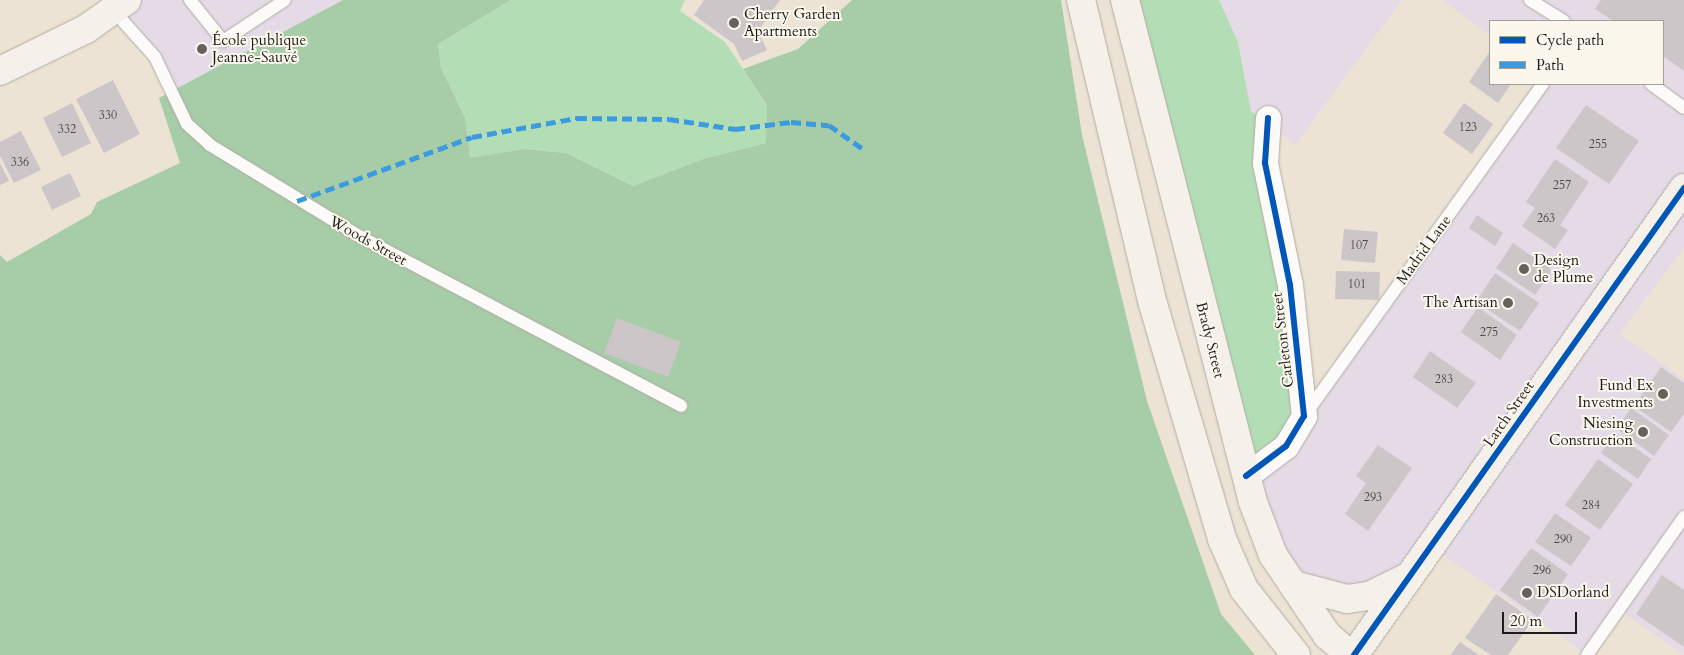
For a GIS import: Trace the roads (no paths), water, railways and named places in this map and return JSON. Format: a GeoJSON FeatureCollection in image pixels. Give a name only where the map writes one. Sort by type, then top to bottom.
{"type":"FeatureCollection","features":[{"type":"Feature","properties":{"kind":"main road"},"geometry":{"type":"LineString","coordinates":[[1080,0],[1153,304],[1222,539],[1244,589],[1296,655]]}},
{"type":"Feature","properties":{"kind":"main road","name":"Brady Street"},"geometry":{"type":"LineString","coordinates":[[1125,0],[1246,476],[1274,555],[1327,635],[1350,655]]}},
{"type":"Feature","properties":{"kind":"main road"},"geometry":{"type":"LineString","coordinates":[[0,71],[86,30],[120,5]]}},
{"type":"Feature","properties":{"kind":"main road","name":"Larch Street"},"geometry":{"type":"LineString","coordinates":[[1354,655],[1684,188]]}},
{"type":"Feature","properties":{"kind":"main road"},"geometry":{"type":"LineString","coordinates":[[1294,585],[1347,599],[1369,596],[1410,576]]}},
{"type":"Feature","properties":{"kind":"street","name":"Carleton Street"},"geometry":{"type":"LineString","coordinates":[[1268,118],[1265,162],[1290,285],[1304,416]]}},
{"type":"Feature","properties":{"kind":"street"},"geometry":{"type":"LineString","coordinates":[[1246,476],[1286,446],[1304,416]]}},
{"type":"Feature","properties":{"kind":"lane"},"geometry":{"type":"LineString","coordinates":[[190,0],[223,41],[285,0]]}},
{"type":"Feature","properties":{"kind":"lane"},"geometry":{"type":"LineString","coordinates":[[1530,0],[1562,20]]}},
{"type":"Feature","properties":{"kind":"lane","name":"Woods Street"},"geometry":{"type":"LineString","coordinates":[[120,5],[155,57],[187,124],[210,145],[361,237],[681,406]]}},
{"type":"Feature","properties":{"kind":"lane","name":"Madrid Lane"},"geometry":{"type":"LineString","coordinates":[[1304,416],[1541,85]]}},
{"type":"Feature","properties":{"kind":"lane"},"geometry":{"type":"LineString","coordinates":[[1652,85],[1684,108]]}},
{"type":"Feature","properties":{"kind":"lane"},"geometry":{"type":"LineString","coordinates":[[1587,655],[1684,517]]}},
{"type":"Feature","properties":{"kind":"place","name":"Cherry Garden Apartments"},"geometry":{"type":"Point","coordinates":[734,23]}},
{"type":"Feature","properties":{"kind":"place","name":"École publique Jeanne-Sauvé"},"geometry":{"type":"Point","coordinates":[202,49]}},
{"type":"Feature","properties":{"kind":"place","name":"Design de Plume"},"geometry":{"type":"Point","coordinates":[1524,269]}},
{"type":"Feature","properties":{"kind":"place","name":"The Artisan"},"geometry":{"type":"Point","coordinates":[1508,303]}},
{"type":"Feature","properties":{"kind":"place","name":"Fund Ex Investments"},"geometry":{"type":"Point","coordinates":[1663,394]}},
{"type":"Feature","properties":{"kind":"place","name":"Niesing Construction"},"geometry":{"type":"Point","coordinates":[1643,432]}},
{"type":"Feature","properties":{"kind":"place","name":"DSDorland"},"geometry":{"type":"Point","coordinates":[1527,593]}}]}
